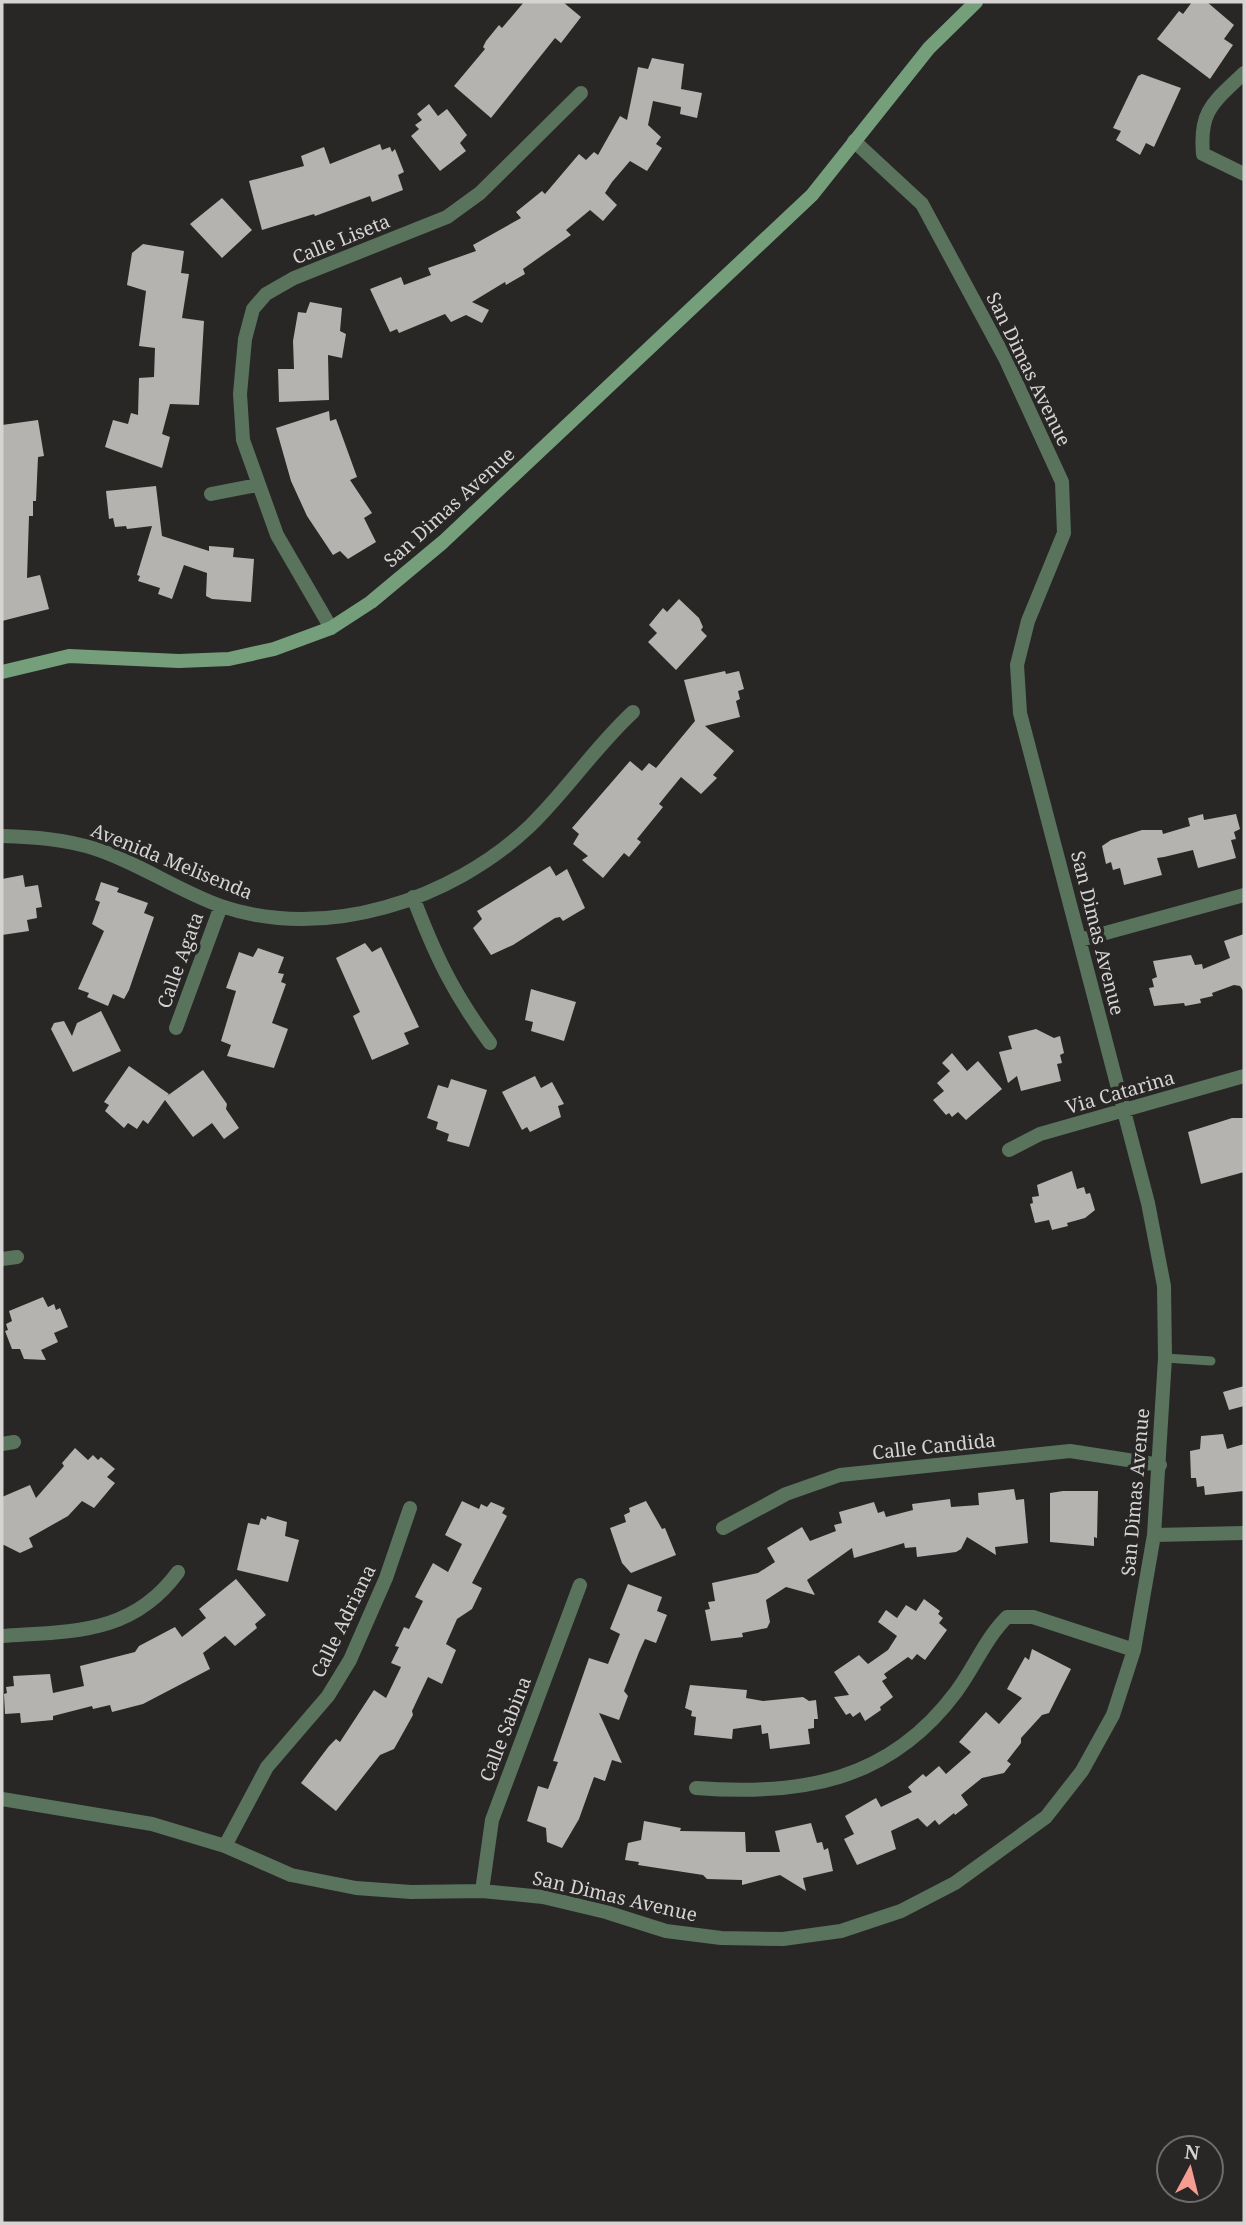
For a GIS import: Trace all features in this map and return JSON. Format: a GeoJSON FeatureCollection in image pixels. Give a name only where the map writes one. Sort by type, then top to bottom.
{"type":"FeatureCollection","features":[{"type":"Feature","properties":{"kind":"street","name":"San Dimas Avenue"},"geometry":{"type":"LineString","coordinates":[[2,672],[69,656],[179,661],[229,659],[274,649],[331,628],[371,602],[443,542],[812,195],[929,48],[976,2]]}},
{"type":"Feature","properties":{"kind":"street"},"geometry":{"type":"LineString","coordinates":[[1244,73],[1213,103],[1201,128],[1203,154],[1244,174]]}},
{"type":"Feature","properties":{"kind":"street","name":"Calle Liseta"},"geometry":{"type":"LineString","coordinates":[[331,628],[277,535],[243,440],[240,394],[245,339],[253,309],[266,294],[294,278],[447,216],[480,193],[581,93]]}},
{"type":"Feature","properties":{"kind":"street","name":"San Dimas Avenue"},"geometry":{"type":"LineString","coordinates":[[2,1799],[152,1824],[225,1846],[291,1875],[356,1888],[411,1892],[482,1891],[543,1897],[606,1912],[666,1931],[721,1938],[783,1939],[841,1931],[901,1911],[956,1883],[1046,1817],[1082,1771],[1113,1715],[1134,1650],[1154,1535],[1165,1358],[1164,1286],[1149,1203],[1122,1111],[1020,713],[1017,665],[1028,621],[1064,533],[1062,482],[1006,360],[922,204],[854,141]]}},
{"type":"Feature","properties":{"kind":"street"},"geometry":{"type":"LineString","coordinates":[[211,494],[257,485]]}},
{"type":"Feature","properties":{"kind":"street","name":"Avenida Melisenda"},"geometry":{"type":"LineString","coordinates":[[2,836],[51,837],[98,849],[221,906],[265,918],[302,920],[377,910],[459,877],[499,851],[530,825],[604,739],[633,712]]}},
{"type":"Feature","properties":{"kind":"street"},"geometry":{"type":"LineString","coordinates":[[1080,940],[1244,895]]}},
{"type":"Feature","properties":{"kind":"street"},"geometry":{"type":"LineString","coordinates":[[413,897],[436,958],[459,1000],[491,1043]]}},
{"type":"Feature","properties":{"kind":"street","name":"Calle Agata"},"geometry":{"type":"LineString","coordinates":[[176,1028],[221,906]]}},
{"type":"Feature","properties":{"kind":"street","name":"Via Catarina"},"geometry":{"type":"LineString","coordinates":[[1009,1150],[1040,1134],[1244,1076]]}},
{"type":"Feature","properties":{"kind":"street"},"geometry":{"type":"LineString","coordinates":[[2,1259],[17,1257]]}},
{"type":"Feature","properties":{"kind":"street","name":"Calle Candida"},"geometry":{"type":"LineString","coordinates":[[723,1528],[786,1494],[840,1475],[1070,1451],[1160,1465]]}},
{"type":"Feature","properties":{"kind":"street","name":"Calle Adriana"},"geometry":{"type":"LineString","coordinates":[[225,1846],[267,1767],[328,1696],[350,1660],[394,1558],[410,1508]]}},
{"type":"Feature","properties":{"kind":"street"},"geometry":{"type":"LineString","coordinates":[[1154,1535],[1244,1533]]}},
{"type":"Feature","properties":{"kind":"street"},"geometry":{"type":"LineString","coordinates":[[2,1636],[64,1634],[106,1626],[139,1611],[162,1594],[178,1572]]}},
{"type":"Feature","properties":{"kind":"street","name":"Calle Sabina"},"geometry":{"type":"LineString","coordinates":[[482,1891],[492,1819],[580,1585]]}},
{"type":"Feature","properties":{"kind":"street"},"geometry":{"type":"LineString","coordinates":[[696,1788],[750,1793],[794,1789],[840,1778],[882,1759],[920,1731],[955,1693],[992,1632],[1007,1617],[1033,1617],[1134,1650]]}},
{"type":"Feature","properties":{"kind":"lane"},"geometry":{"type":"LineString","coordinates":[[1165,1358],[1211,1361]]}},
{"type":"Feature","properties":{"kind":"building"},"geometry":{"type":"Polygon","coordinates":[[[524,2],[563,2],[581,17],[561,43],[555,38],[491,118],[454,86],[485,49],[483,47],[486,41],[499,25],[502,28],[524,2]]]}},
{"type":"Feature","properties":{"kind":"building"},"geometry":{"type":"Polygon","coordinates":[[[1192,2],[1207,2],[1234,25],[1224,39],[1233,45],[1210,79],[1157,39],[1179,11],[1183,14],[1192,2]]]}},
{"type":"Feature","properties":{"kind":"building"},"geometry":{"type":"Polygon","coordinates":[[[652,58],[684,64],[681,89],[702,93],[697,118],[680,114],[681,107],[653,101],[648,125],[661,137],[656,144],[662,148],[647,171],[630,161],[612,182],[605,193],[617,205],[603,221],[590,210],[566,230],[571,235],[523,269],[525,274],[506,285],[505,282],[472,302],[489,310],[482,323],[466,315],[451,322],[445,314],[399,333],[397,329],[390,332],[370,289],[401,277],[404,285],[431,275],[428,268],[476,251],[473,245],[521,218],[516,212],[542,191],[545,194],[579,154],[586,160],[594,152],[598,155],[620,116],[627,120],[638,67],[648,69],[652,58]]]}},
{"type":"Feature","properties":{"kind":"building"},"geometry":{"type":"Polygon","coordinates":[[[1142,74],[1181,88],[1154,147],[1146,143],[1140,155],[1116,140],[1121,131],[1113,128],[1138,76],[1142,74]]]}},
{"type":"Feature","properties":{"kind":"building"},"geometry":{"type":"Polygon","coordinates":[[[429,104],[438,116],[447,109],[467,135],[460,143],[466,151],[440,171],[411,136],[419,129],[415,125],[422,120],[417,114],[429,104]]]}},
{"type":"Feature","properties":{"kind":"building"},"geometry":{"type":"Polygon","coordinates":[[[380,144],[382,150],[390,147],[392,152],[395,149],[404,172],[398,175],[403,190],[372,202],[370,196],[315,216],[314,214],[262,230],[249,181],[304,166],[301,156],[324,147],[330,164],[380,144]]]}},
{"type":"Feature","properties":{"kind":"building"},"geometry":{"type":"Polygon","coordinates":[[[222,198],[252,230],[222,258],[190,224],[222,198]]]}},
{"type":"Feature","properties":{"kind":"building"},"geometry":{"type":"Polygon","coordinates":[[[143,244],[184,251],[181,273],[189,274],[182,318],[204,321],[199,405],[170,404],[162,434],[170,437],[162,468],[105,447],[113,420],[128,424],[131,413],[138,415],[139,378],[154,377],[155,348],[139,346],[146,291],[127,285],[132,253],[143,244]]]}},
{"type":"Feature","properties":{"kind":"building"},"geometry":{"type":"Polygon","coordinates":[[[310,302],[342,308],[340,331],[346,334],[342,358],[328,355],[329,400],[279,402],[278,369],[294,369],[293,341],[298,312],[306,313],[310,302]]]}},
{"type":"Feature","properties":{"kind":"building"},"geometry":{"type":"Polygon","coordinates":[[[329,411],[330,421],[336,419],[357,477],[350,480],[372,513],[364,518],[376,542],[348,559],[340,551],[333,555],[307,516],[291,481],[276,428],[329,411]]]}},
{"type":"Feature","properties":{"kind":"building"},"geometry":{"type":"Polygon","coordinates":[[[38,420],[44,456],[38,457],[36,501],[33,501],[33,516],[29,516],[27,578],[40,575],[49,609],[2,621],[2,425],[38,420]]]}},
{"type":"Feature","properties":{"kind":"building"},"geometry":{"type":"Polygon","coordinates":[[[156,486],[162,536],[209,551],[209,546],[234,548],[233,557],[254,559],[251,602],[212,599],[206,596],[207,573],[184,565],[172,599],[158,594],[160,588],[138,581],[140,576],[137,575],[152,526],[127,529],[126,526],[115,527],[113,518],[109,519],[106,491],[156,486]]]}},
{"type":"Feature","properties":{"kind":"building"},"geometry":{"type":"Polygon","coordinates":[[[679,599],[699,618],[703,627],[701,630],[707,636],[676,670],[648,642],[657,633],[649,625],[663,608],[667,612],[679,599]]]}},
{"type":"Feature","properties":{"kind":"building"},"geometry":{"type":"Polygon","coordinates":[[[725,671],[726,674],[739,671],[744,689],[738,691],[740,699],[736,701],[740,717],[705,726],[734,751],[713,775],[717,778],[701,794],[681,777],[659,804],[663,807],[637,839],[641,842],[629,857],[624,853],[603,878],[582,860],[588,856],[573,844],[579,834],[572,828],[630,761],[642,771],[649,763],[656,768],[695,721],[684,680],[725,671]]]}},
{"type":"Feature","properties":{"kind":"building"},"geometry":{"type":"Polygon","coordinates":[[[1203,814],[1204,820],[1236,814],[1240,829],[1234,832],[1236,839],[1231,840],[1236,858],[1198,868],[1193,850],[1157,858],[1162,875],[1124,885],[1120,868],[1113,870],[1111,862],[1106,864],[1102,846],[1111,840],[1142,830],[1162,830],[1163,834],[1190,826],[1188,818],[1203,814]]]}},
{"type":"Feature","properties":{"kind":"building"},"geometry":{"type":"Polygon","coordinates":[[[550,866],[556,876],[567,869],[585,908],[563,921],[560,917],[555,918],[513,945],[491,955],[473,928],[482,919],[477,911],[550,866]]]}},
{"type":"Feature","properties":{"kind":"building"},"geometry":{"type":"Polygon","coordinates":[[[23,875],[25,887],[38,885],[42,907],[36,908],[37,918],[27,920],[29,931],[2,935],[2,879],[23,875]]]}},
{"type":"Feature","properties":{"kind":"building"},"geometry":{"type":"Polygon","coordinates":[[[101,882],[119,888],[117,892],[148,903],[144,913],[154,917],[129,990],[124,999],[113,994],[108,1006],[87,997],[89,993],[78,989],[104,931],[92,924],[100,902],[95,900],[101,882]]]}},
{"type":"Feature","properties":{"kind":"building"},"geometry":{"type":"Polygon","coordinates":[[[1244,934],[1244,992],[1240,986],[1234,985],[1212,993],[1213,996],[1200,999],[1201,1003],[1154,1006],[1149,988],[1154,987],[1152,979],[1157,977],[1153,961],[1191,955],[1195,965],[1202,964],[1203,969],[1230,958],[1224,941],[1244,934]]]}},
{"type":"Feature","properties":{"kind":"building"},"geometry":{"type":"Polygon","coordinates":[[[365,943],[372,952],[381,947],[419,1027],[404,1033],[409,1044],[372,1060],[353,1016],[360,1012],[336,958],[365,943]]]}},
{"type":"Feature","properties":{"kind":"building"},"geometry":{"type":"Polygon","coordinates":[[[258,948],[284,957],[278,973],[284,974],[281,982],[286,984],[272,1023],[288,1029],[274,1068],[227,1056],[231,1045],[221,1041],[236,991],[226,988],[239,952],[253,957],[258,948]]]}},
{"type":"Feature","properties":{"kind":"building"},"geometry":{"type":"Polygon","coordinates":[[[531,989],[576,1002],[564,1041],[531,1031],[533,1022],[525,1020],[531,989]]]}},
{"type":"Feature","properties":{"kind":"building"},"geometry":{"type":"Polygon","coordinates":[[[101,1011],[121,1051],[73,1072],[51,1029],[54,1023],[64,1021],[72,1036],[77,1023],[101,1011]]]}},
{"type":"Feature","properties":{"kind":"building"},"geometry":{"type":"Polygon","coordinates":[[[1036,1029],[1054,1038],[1060,1036],[1064,1053],[1060,1055],[1062,1063],[1057,1064],[1061,1081],[1021,1091],[1017,1076],[1008,1083],[999,1052],[1012,1049],[1008,1036],[1036,1029]]]}},
{"type":"Feature","properties":{"kind":"building"},"geometry":{"type":"Polygon","coordinates":[[[952,1053],[967,1071],[978,1061],[1002,1089],[966,1120],[958,1112],[952,1117],[949,1113],[946,1115],[933,1100],[944,1091],[937,1083],[950,1071],[942,1063],[952,1053]]]}},
{"type":"Feature","properties":{"kind":"building"},"geometry":{"type":"Polygon","coordinates":[[[129,1066],[169,1094],[167,1096],[203,1070],[227,1104],[226,1109],[239,1128],[224,1139],[212,1123],[193,1137],[165,1100],[148,1124],[143,1120],[137,1129],[128,1123],[124,1128],[105,1111],[109,1105],[104,1102],[129,1066]]]}},
{"type":"Feature","properties":{"kind":"building"},"geometry":{"type":"Polygon","coordinates":[[[535,1076],[541,1088],[552,1082],[564,1104],[558,1106],[561,1117],[530,1132],[527,1127],[522,1130],[502,1092],[535,1076]]]}},
{"type":"Feature","properties":{"kind":"building"},"geometry":{"type":"Polygon","coordinates":[[[451,1079],[487,1090],[469,1147],[447,1141],[449,1134],[436,1129],[438,1122],[427,1118],[438,1085],[448,1088],[451,1079]]]}},
{"type":"Feature","properties":{"kind":"building"},"geometry":{"type":"Polygon","coordinates":[[[1232,1118],[1244,1118],[1244,1172],[1201,1184],[1188,1132],[1232,1118]]]}},
{"type":"Feature","properties":{"kind":"building"},"geometry":{"type":"Polygon","coordinates":[[[1072,1171],[1077,1189],[1084,1187],[1086,1194],[1090,1193],[1095,1210],[1085,1218],[1067,1223],[1068,1226],[1052,1230],[1049,1220],[1035,1223],[1030,1204],[1033,1203],[1032,1197],[1039,1196],[1037,1185],[1072,1171]]]}},
{"type":"Feature","properties":{"kind":"building"},"geometry":{"type":"Polygon","coordinates":[[[43,1297],[48,1307],[54,1304],[56,1310],[60,1308],[68,1327],[54,1333],[58,1342],[41,1350],[46,1360],[24,1359],[20,1349],[12,1349],[5,1331],[8,1330],[6,1324],[12,1321],[9,1311],[43,1297]]]}},
{"type":"Feature","properties":{"kind":"building"},"geometry":{"type":"Polygon","coordinates":[[[1244,1386],[1244,1406],[1229,1410],[1223,1392],[1244,1386]]]}},
{"type":"Feature","properties":{"kind":"building"},"geometry":{"type":"Polygon","coordinates":[[[1223,1434],[1227,1449],[1244,1444],[1244,1491],[1205,1495],[1204,1486],[1197,1487],[1196,1478],[1191,1478],[1190,1451],[1200,1449],[1201,1436],[1223,1434]]]}},
{"type":"Feature","properties":{"kind":"building"},"geometry":{"type":"Polygon","coordinates":[[[75,1448],[88,1460],[93,1455],[98,1460],[101,1457],[115,1469],[107,1477],[115,1483],[94,1508],[82,1501],[68,1516],[29,1538],[33,1547],[20,1553],[2,1544],[2,1497],[30,1485],[36,1498],[64,1466],[62,1463],[75,1448]]]}},
{"type":"Feature","properties":{"kind":"building"},"geometry":{"type":"Polygon","coordinates":[[[1014,1489],[1016,1500],[1024,1499],[1028,1543],[995,1547],[996,1555],[967,1537],[961,1549],[956,1552],[917,1557],[916,1547],[905,1548],[904,1543],[854,1558],[852,1548],[807,1580],[815,1595],[786,1587],[766,1600],[770,1622],[767,1628],[742,1633],[743,1637],[711,1641],[705,1610],[710,1609],[708,1602],[715,1601],[712,1583],[758,1573],[775,1562],[767,1548],[802,1527],[810,1541],[836,1531],[834,1525],[842,1523],[839,1512],[874,1502],[878,1513],[884,1511],[886,1517],[913,1510],[912,1504],[950,1499],[951,1507],[979,1505],[978,1493],[1014,1489]]]}},
{"type":"Feature","properties":{"kind":"building"},"geometry":{"type":"Polygon","coordinates":[[[1098,1491],[1097,1538],[1094,1537],[1094,1546],[1050,1542],[1050,1493],[1098,1491]]]}},
{"type":"Feature","properties":{"kind":"building"},"geometry":{"type":"Polygon","coordinates":[[[462,1501],[479,1509],[481,1504],[487,1507],[491,1502],[505,1508],[502,1513],[507,1516],[472,1583],[482,1588],[472,1609],[457,1619],[446,1644],[456,1650],[442,1684],[428,1677],[412,1711],[413,1715],[394,1749],[380,1755],[336,1811],[301,1783],[329,1746],[336,1739],[340,1742],[374,1690],[386,1698],[401,1667],[391,1663],[399,1647],[395,1646],[404,1627],[409,1629],[423,1601],[415,1597],[433,1563],[448,1572],[462,1544],[445,1535],[462,1501]]]}},
{"type":"Feature","properties":{"kind":"building"},"geometry":{"type":"Polygon","coordinates":[[[646,1501],[662,1529],[665,1528],[676,1555],[631,1573],[622,1563],[610,1528],[626,1522],[624,1515],[630,1512],[629,1508],[646,1501]]]}},
{"type":"Feature","properties":{"kind":"building"},"geometry":{"type":"Polygon","coordinates":[[[267,1516],[287,1522],[285,1536],[299,1540],[288,1582],[237,1570],[248,1523],[259,1525],[261,1518],[266,1520],[267,1516]]]}},
{"type":"Feature","properties":{"kind":"building"},"geometry":{"type":"Polygon","coordinates":[[[236,1579],[266,1615],[255,1624],[257,1628],[235,1646],[225,1636],[203,1653],[210,1669],[143,1704],[112,1712],[110,1705],[93,1709],[92,1706],[53,1716],[53,1720],[21,1723],[20,1713],[5,1714],[4,1694],[7,1693],[6,1687],[14,1686],[13,1676],[50,1674],[53,1693],[84,1686],[80,1666],[135,1652],[139,1646],[175,1627],[182,1637],[206,1618],[199,1609],[236,1579]]]}},
{"type":"Feature","properties":{"kind":"building"},"geometry":{"type":"Polygon","coordinates":[[[628,1584],[662,1597],[657,1611],[667,1615],[656,1643],[645,1639],[639,1652],[624,1691],[628,1696],[619,1720],[599,1713],[622,1763],[612,1760],[605,1781],[594,1777],[579,1819],[562,1848],[547,1842],[546,1828],[527,1821],[538,1786],[548,1789],[558,1762],[553,1761],[589,1658],[608,1664],[620,1634],[610,1629],[628,1584]]]}},
{"type":"Feature","properties":{"kind":"building"},"geometry":{"type":"Polygon","coordinates":[[[924,1599],[940,1611],[938,1614],[943,1618],[939,1623],[947,1630],[925,1660],[917,1654],[912,1660],[908,1657],[884,1674],[887,1678],[882,1681],[893,1697],[880,1707],[881,1710],[865,1721],[860,1712],[853,1717],[850,1713],[846,1715],[834,1697],[849,1695],[834,1672],[859,1655],[868,1664],[888,1650],[897,1636],[878,1622],[886,1610],[897,1618],[906,1605],[916,1611],[924,1599]]]}},
{"type":"Feature","properties":{"kind":"building"},"geometry":{"type":"Polygon","coordinates":[[[1032,1649],[1071,1669],[1049,1713],[1042,1715],[1021,1738],[1021,1743],[1007,1761],[1011,1764],[1004,1773],[982,1778],[961,1795],[968,1805],[939,1825],[935,1820],[927,1827],[918,1818],[891,1831],[896,1849],[857,1865],[844,1839],[854,1834],[845,1816],[876,1798],[881,1807],[912,1792],[908,1787],[923,1774],[926,1777],[939,1766],[946,1774],[971,1752],[959,1742],[986,1712],[999,1724],[1022,1698],[1007,1689],[1025,1657],[1029,1660],[1032,1649]]]}},
{"type":"Feature","properties":{"kind":"building"},"geometry":{"type":"Polygon","coordinates":[[[690,1685],[747,1690],[746,1698],[763,1701],[803,1697],[809,1701],[816,1700],[818,1719],[814,1719],[814,1728],[808,1729],[810,1744],[770,1749],[768,1733],[762,1734],[761,1725],[733,1729],[732,1739],[694,1735],[696,1717],[691,1716],[692,1711],[685,1708],[690,1685]]]}},
{"type":"Feature","properties":{"kind":"building"},"geometry":{"type":"Polygon","coordinates":[[[644,1821],[681,1828],[680,1831],[745,1832],[746,1852],[780,1852],[775,1831],[811,1823],[817,1843],[822,1842],[824,1850],[828,1848],[833,1871],[803,1878],[806,1891],[780,1875],[742,1885],[742,1880],[707,1879],[703,1875],[638,1865],[639,1862],[625,1860],[628,1843],[641,1840],[644,1821]]]}}]}
